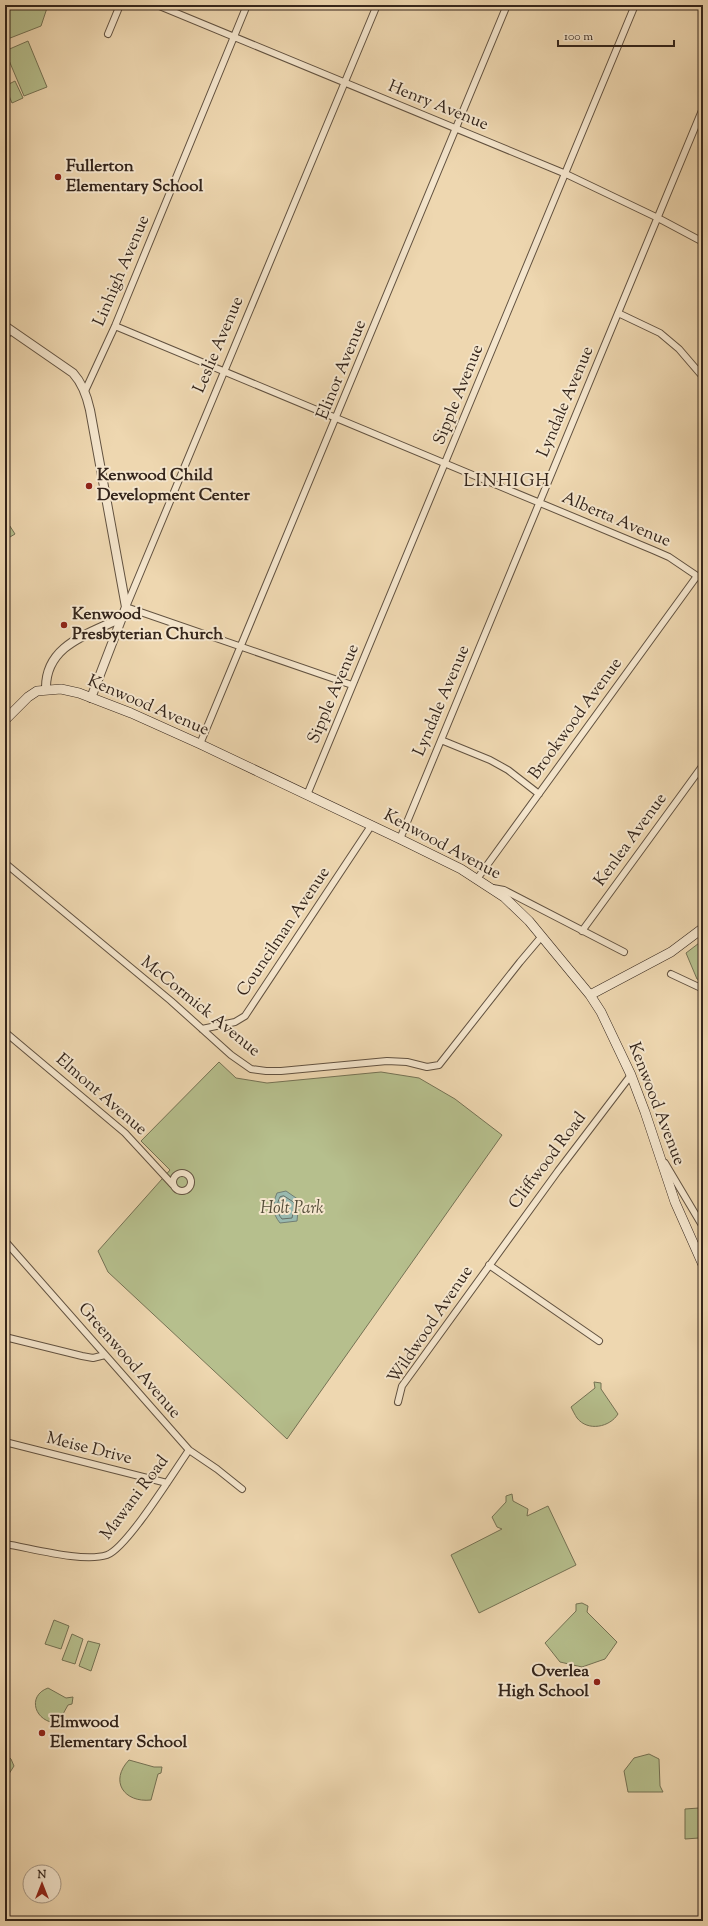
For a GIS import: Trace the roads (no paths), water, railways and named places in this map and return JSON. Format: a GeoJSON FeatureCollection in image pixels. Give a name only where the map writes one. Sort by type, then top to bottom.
{"type":"FeatureCollection","features":[{"type":"Feature","properties":{"kind":"main road","name":"Kenwood Avenue"},"geometry":{"type":"LineString","coordinates":[[5,720],[37,690],[66,690],[91,698],[131,713],[200,744],[441,859],[492,887],[515,906],[542,936],[590,995],[613,1036],[631,1075],[655,1142],[674,1202],[703,1265]]}},
{"type":"Feature","properties":{"kind":"main road"},"geometry":{"type":"LineString","coordinates":[[590,995],[670,952],[703,928]]}},
{"type":"Feature","properties":{"kind":"street"},"geometry":{"type":"LineString","coordinates":[[108,34],[120,5]]}},
{"type":"Feature","properties":{"kind":"street","name":"Henry Avenue"},"geometry":{"type":"LineString","coordinates":[[157,5],[566,174],[658,218],[703,242]]}},
{"type":"Feature","properties":{"kind":"street","name":"Linhigh Avenue"},"geometry":{"type":"LineString","coordinates":[[85,391],[114,326],[247,5]]}},
{"type":"Feature","properties":{"kind":"street","name":"Leslie Avenue"},"geometry":{"type":"LineString","coordinates":[[91,698],[121,618],[377,5]]}},
{"type":"Feature","properties":{"kind":"street","name":"Elinor Avenue"},"geometry":{"type":"LineString","coordinates":[[200,744],[337,418],[507,5]]}},
{"type":"Feature","properties":{"kind":"street","name":"Sipple Avenue"},"geometry":{"type":"LineString","coordinates":[[306,795],[446,464],[635,5]]}},
{"type":"Feature","properties":{"kind":"street","name":"Lyndale Avenue"},"geometry":{"type":"LineString","coordinates":[[400,839],[703,108]]}},
{"type":"Feature","properties":{"kind":"street"},"geometry":{"type":"LineString","coordinates":[[696,124],[703,128]]}},
{"type":"Feature","properties":{"kind":"street"},"geometry":{"type":"LineString","coordinates":[[618,313],[660,333],[678,349],[703,377]]}},
{"type":"Feature","properties":{"kind":"street","name":"Alberta Avenue"},"geometry":{"type":"LineString","coordinates":[[114,326],[653,550],[669,557],[703,580]]}},
{"type":"Feature","properties":{"kind":"street"},"geometry":{"type":"LineString","coordinates":[[5,338],[8,328],[73,373],[80,381],[85,391],[90,410],[126,607],[352,685]]}},
{"type":"Feature","properties":{"kind":"street","name":"Brookwood Avenue"},"geometry":{"type":"LineString","coordinates":[[477,878],[697,576]]}},
{"type":"Feature","properties":{"kind":"street"},"geometry":{"type":"LineString","coordinates":[[46,689],[46,674],[63,649],[85,634],[121,618]]}},
{"type":"Feature","properties":{"kind":"street"},"geometry":{"type":"LineString","coordinates":[[441,740],[490,760],[539,794]]}},
{"type":"Feature","properties":{"kind":"street","name":"Kenlea Avenue"},"geometry":{"type":"LineString","coordinates":[[582,931],[703,765]]}},
{"type":"Feature","properties":{"kind":"street","name":"Councilman Avenue"},"geometry":{"type":"LineString","coordinates":[[202,1029],[235,1022],[245,1016],[371,826]]}},
{"type":"Feature","properties":{"kind":"street","name":"McCormick Avenue"},"geometry":{"type":"LineString","coordinates":[[5,863],[171,1001],[231,1055],[251,1068],[258,1070],[281,1071],[387,1061],[407,1062],[427,1067],[439,1065],[542,936]]}},
{"type":"Feature","properties":{"kind":"street"},"geometry":{"type":"LineString","coordinates":[[492,887],[504,890],[624,952]]}},
{"type":"Feature","properties":{"kind":"street"},"geometry":{"type":"LineString","coordinates":[[671,974],[703,989]]}},
{"type":"Feature","properties":{"kind":"street","name":"Elmont Avenue"},"geometry":{"type":"LineString","coordinates":[[5,1032],[126,1132],[173,1185]]}},
{"type":"Feature","properties":{"kind":"street","name":"Cliffwood Road"},"geometry":{"type":"LineString","coordinates":[[490,1265],[631,1075]]}},
{"type":"Feature","properties":{"kind":"street"},"geometry":{"type":"LineString","coordinates":[[655,1142],[667,1167],[703,1227]]}},
{"type":"Feature","properties":{"kind":"street","name":"Greenwood Avenue"},"geometry":{"type":"LineString","coordinates":[[5,1241],[188,1450],[217,1469],[242,1490]]}},
{"type":"Feature","properties":{"kind":"street"},"geometry":{"type":"LineString","coordinates":[[490,1265],[599,1341]]}},
{"type":"Feature","properties":{"kind":"street","name":"Wildwood Avenue"},"geometry":{"type":"LineString","coordinates":[[398,1402],[402,1386],[490,1265]]}},
{"type":"Feature","properties":{"kind":"street"},"geometry":{"type":"LineString","coordinates":[[5,1337],[93,1358],[105,1355]]}},
{"type":"Feature","properties":{"kind":"street","name":"Meise Drive"},"geometry":{"type":"LineString","coordinates":[[5,1442],[167,1483]]}},
{"type":"Feature","properties":{"kind":"street","name":"Mawani Road"},"geometry":{"type":"LineString","coordinates":[[5,1544],[77,1556],[90,1557],[108,1555],[127,1537],[167,1483],[188,1450]]}},
{"type":"Feature","properties":{"kind":"water"},"geometry":{"type":"Polygon","coordinates":[[[286,1191],[299,1200],[297,1221],[280,1223],[275,1216],[274,1201],[277,1193],[286,1191]]]}},
{"type":"Feature","properties":{"kind":"waterway"},"geometry":{"type":"LineString","coordinates":[[700,563],[703,559]]}},
{"type":"Feature","properties":{"kind":"place","name":"Fullerton Elementary School"},"geometry":{"type":"Point","coordinates":[58,177]}},
{"type":"Feature","properties":{"kind":"place","name":"Kenwood Child Development Center"},"geometry":{"type":"Point","coordinates":[89,486]}},
{"type":"Feature","properties":{"kind":"place","name":"Kenwood Presbyterian Church"},"geometry":{"type":"Point","coordinates":[64,625]}},
{"type":"Feature","properties":{"kind":"place","name":"Overlea High School"},"geometry":{"type":"Point","coordinates":[597,1682]}},
{"type":"Feature","properties":{"kind":"place","name":"Elmwood Elementary School"},"geometry":{"type":"Point","coordinates":[42,1733]}},
{"type":"Feature","properties":{"kind":"district","name":"LINHIGH"},"geometry":{"type":"Point","coordinates":[507,482]}},
{"type":"Feature","properties":{"kind":"park label","name":"Holt Park"},"geometry":{"type":"Point","coordinates":[292,1209]}}]}
